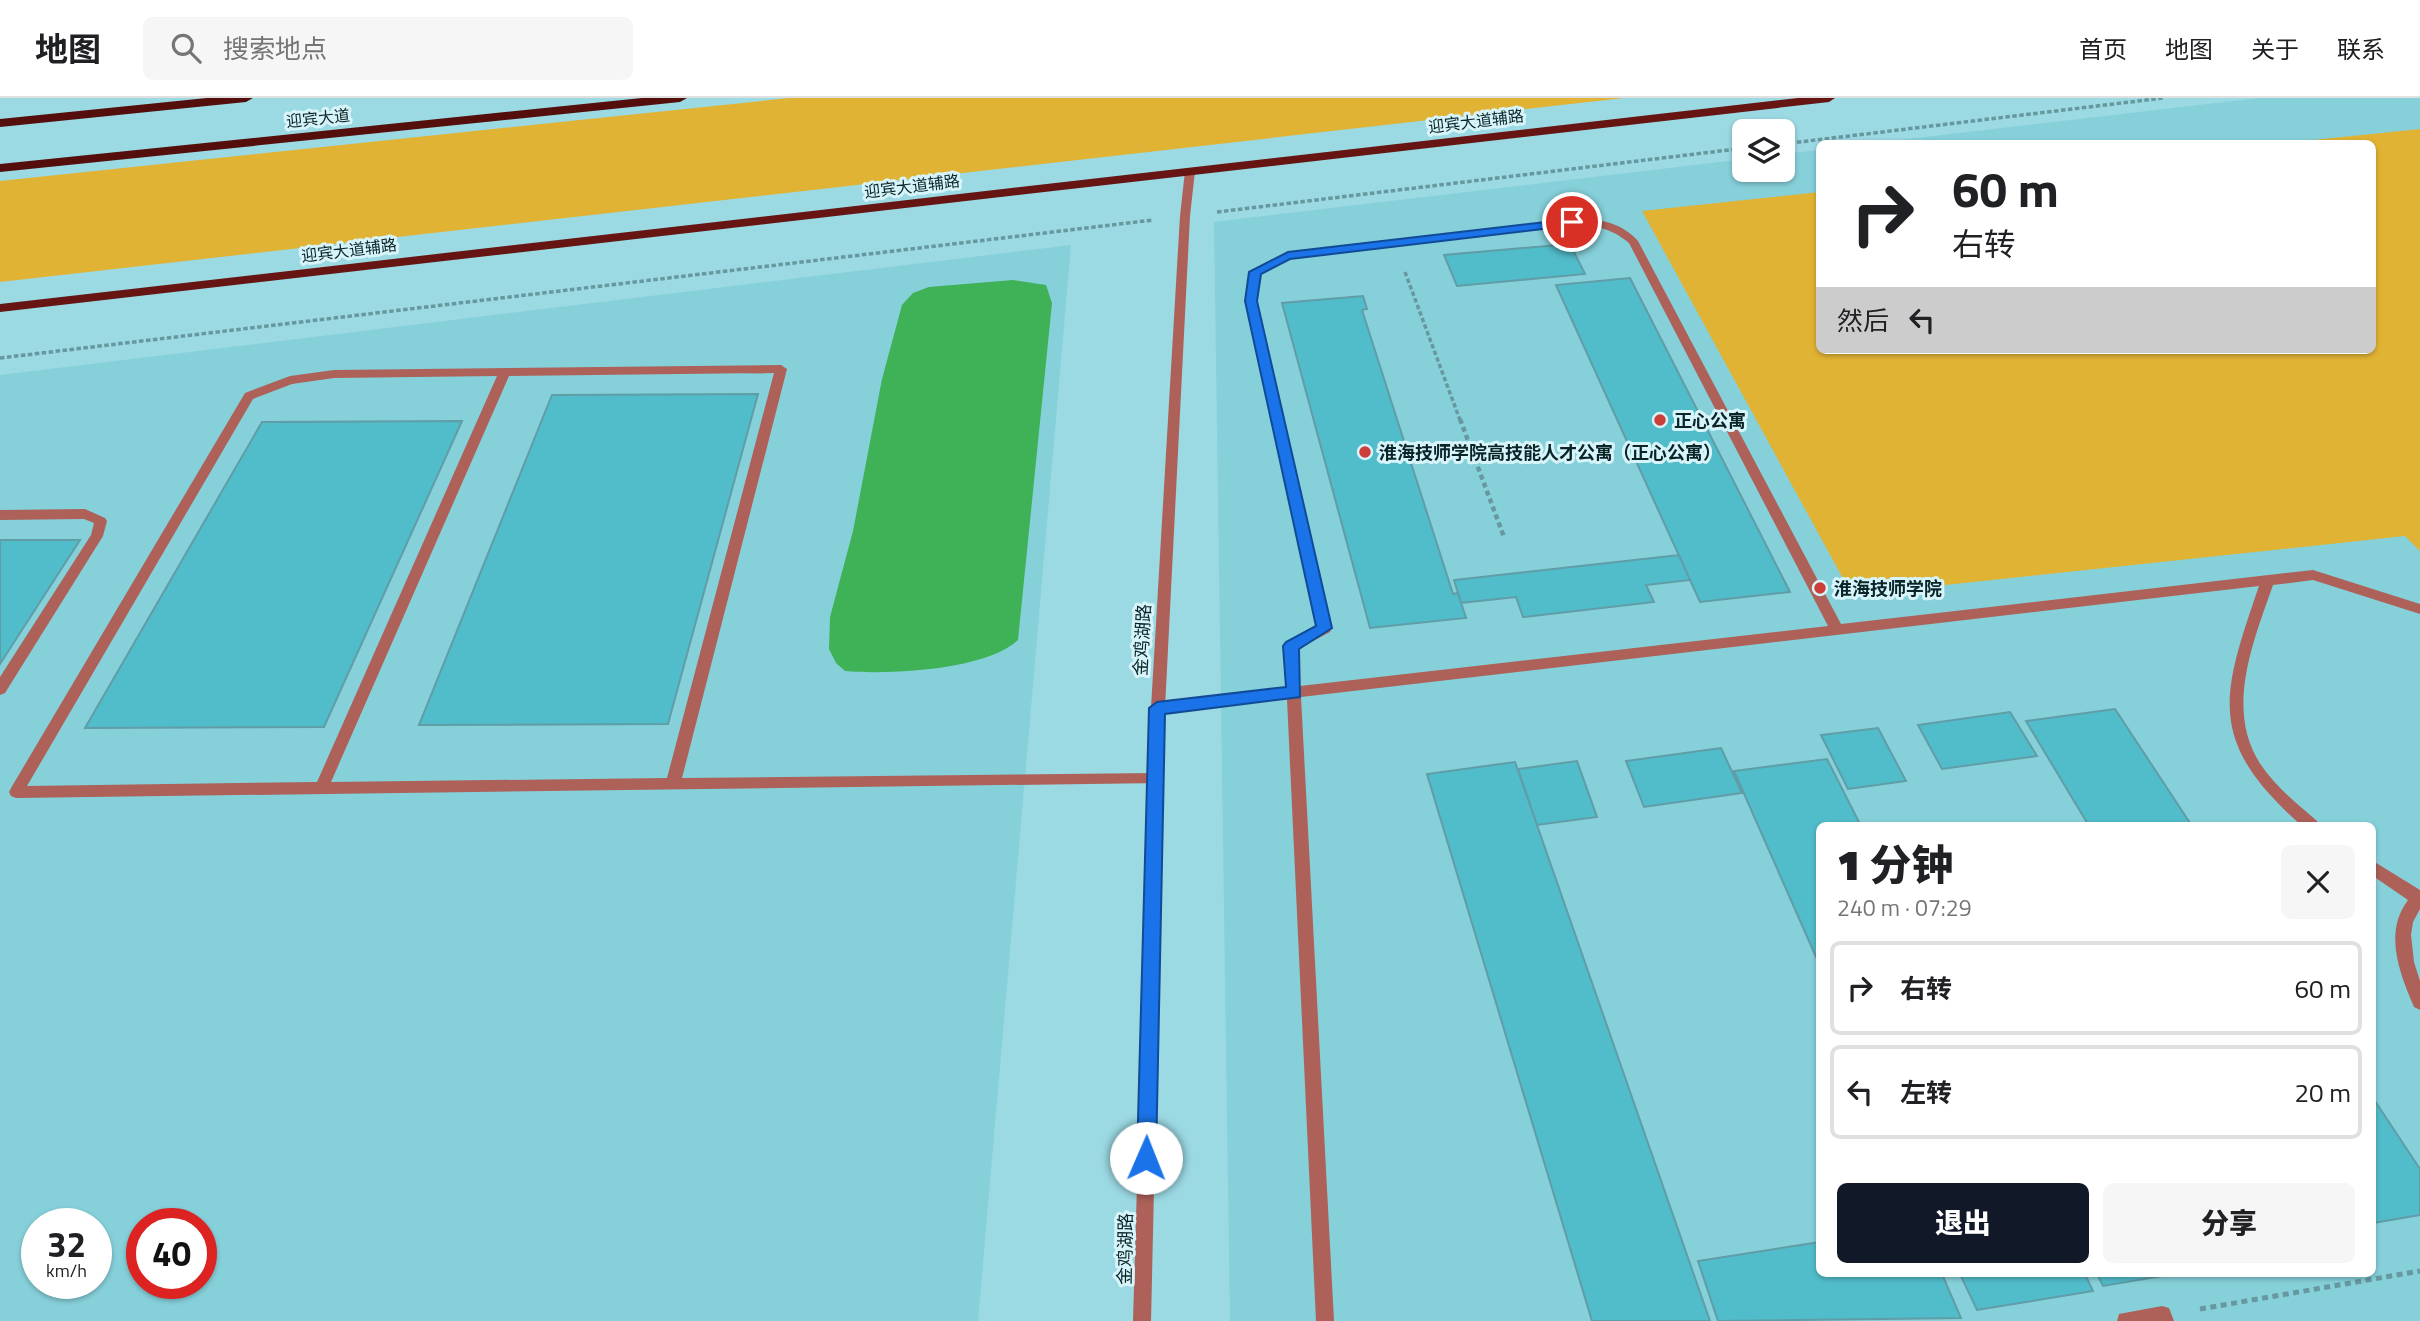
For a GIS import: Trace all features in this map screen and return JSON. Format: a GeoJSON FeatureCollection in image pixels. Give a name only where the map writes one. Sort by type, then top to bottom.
{"type":"FeatureCollection","features":[{"type":"Feature","properties":{"kind":"highway"},"geometry":{"type":"LineString","coordinates":[[0,123],[246,98]]}},
{"type":"Feature","properties":{"kind":"highway","name":"迎宾大道"},"geometry":{"type":"LineString","coordinates":[[0,168],[680,98]]}},
{"type":"Feature","properties":{"kind":"main road","name":"迎宾大道辅路"},"geometry":{"type":"LineString","coordinates":[[0,308],[1829,98]]}},
{"type":"Feature","properties":{"kind":"street","name":"金鸡湖路"},"geometry":{"type":"LineString","coordinates":[[1143,1321],[1157,708],[1185,216],[1190,171]]}},
{"type":"Feature","properties":{"kind":"street"},"geometry":{"type":"LineString","coordinates":[[1325,1321],[1291,646],[1325,628],[1251,301],[1255,272],[1288,256],[1394,243],[1583,222],[1607,224],[1622,231],[1633,242],[1837,630]]}},
{"type":"Feature","properties":{"kind":"street"},"geometry":{"type":"LineString","coordinates":[[673,785],[781,369],[334,373],[290,380],[249,396],[16,792],[673,785],[1156,779]]}},
{"type":"Feature","properties":{"kind":"street"},"geometry":{"type":"LineString","coordinates":[[321,789],[505,372]]}},
{"type":"Feature","properties":{"kind":"street"},"geometry":{"type":"LineString","coordinates":[[0,515],[85,514],[100,521],[97,536],[0,689]]}},
{"type":"Feature","properties":{"kind":"street"},"geometry":{"type":"LineString","coordinates":[[1157,708],[2313,575],[2420,609]]}},
{"type":"Feature","properties":{"kind":"street"},"geometry":{"type":"LineString","coordinates":[[2268,580],[2239,665],[2233,711],[2244,752],[2265,782],[2308,822]]}},
{"type":"Feature","properties":{"kind":"street"},"geometry":{"type":"LineString","coordinates":[[2376,870],[2419,898],[2402,925],[2403,961],[2420,1002]]}},
{"type":"Feature","properties":{"kind":"street"},"geometry":{"type":"LineString","coordinates":[[2126,1321],[2164,1318]]}},
{"type":"Feature","properties":{"kind":"path"},"geometry":{"type":"LineString","coordinates":[[1795,143],[2162,98]]}},
{"type":"Feature","properties":{"kind":"path"},"geometry":{"type":"LineString","coordinates":[[0,358],[1732,150]]}},
{"type":"Feature","properties":{"kind":"path"},"geometry":{"type":"LineString","coordinates":[[1394,243],[1503,537]]}},
{"type":"Feature","properties":{"kind":"path"},"geometry":{"type":"LineString","coordinates":[[2164,1318],[2420,1271]]}},
{"type":"Feature","properties":{"kind":"shaded area"},"geometry":{"type":"Polygon","coordinates":[[[789,98],[1624,98],[0,282],[0,181],[789,98]]]}},
{"type":"Feature","properties":{"kind":"shaded area","name":"淮海技师学院"},"geometry":{"type":"Polygon","coordinates":[[[2259,98],[2420,98],[2420,1321],[1230,1321],[1214,222],[1732,161],[1732,182],[1795,182],[1795,153],[1816,150],[1816,354],[2376,354],[2376,140],[1900,140],[2259,98]]]}},
{"type":"Feature","properties":{"kind":"shaded area"},"geometry":{"type":"Polygon","coordinates":[[[2420,129],[2420,551],[2405,536],[1852,595],[1642,211],[1816,192],[1816,354],[2376,354],[2376,140],[2312,140],[2420,129]]]}},
{"type":"Feature","properties":{"kind":"shaded area"},"geometry":{"type":"Polygon","coordinates":[[[1071,245],[978,1321],[0,1321],[0,375],[1071,245]]]}},
{"type":"Feature","properties":{"kind":"shaded area"},"geometry":{"type":"Polygon","coordinates":[[[1013,280],[1046,285],[1052,303],[1018,640],[984,658],[961,664],[910,671],[845,671],[836,663],[829,649],[830,617],[853,531],[882,379],[902,305],[913,293],[929,287],[1013,280]]]}},
{"type":"Feature","properties":{"kind":"building"},"geometry":{"type":"Polygon","coordinates":[[[1570,244],[1585,274],[1457,286],[1444,255],[1570,244]]]}},
{"type":"Feature","properties":{"kind":"building","name":"正心公寓"},"geometry":{"type":"Polygon","coordinates":[[[1630,278],[1790,592],[1700,602],[1556,285],[1630,278]]]}},
{"type":"Feature","properties":{"kind":"building","name":"淮海技师学院高技能人才公寓（正心公寓）"},"geometry":{"type":"Polygon","coordinates":[[[1363,296],[1367,309],[1362,310],[1453,594],[1458,593],[1466,618],[1370,628],[1282,303],[1363,296]]]}},
{"type":"Feature","properties":{"kind":"building"},"geometry":{"type":"Polygon","coordinates":[[[758,394],[668,724],[419,725],[552,395],[758,394]]]}},
{"type":"Feature","properties":{"kind":"building"},"geometry":{"type":"Polygon","coordinates":[[[462,421],[324,727],[85,728],[262,422],[462,421]]]}},
{"type":"Feature","properties":{"kind":"building"},"geometry":{"type":"Polygon","coordinates":[[[0,540],[80,540],[0,664],[0,540]]]}},
{"type":"Feature","properties":{"kind":"building"},"geometry":{"type":"Polygon","coordinates":[[[1679,555],[1690,580],[1646,585],[1654,602],[1523,617],[1516,597],[1461,603],[1454,580],[1679,555]]]}},
{"type":"Feature","properties":{"kind":"building"},"geometry":{"type":"Polygon","coordinates":[[[2115,709],[2189,822],[2087,822],[2026,721],[2115,709]]]}},
{"type":"Feature","properties":{"kind":"building"},"geometry":{"type":"Polygon","coordinates":[[[2010,712],[2037,756],[1942,769],[1918,725],[2010,712]]]}},
{"type":"Feature","properties":{"kind":"building"},"geometry":{"type":"Polygon","coordinates":[[[1878,728],[1906,781],[1848,789],[1821,735],[1878,728]]]}},
{"type":"Feature","properties":{"kind":"building"},"geometry":{"type":"Polygon","coordinates":[[[1721,748],[1742,793],[1644,807],[1626,761],[1721,748]]]}},
{"type":"Feature","properties":{"kind":"building"},"geometry":{"type":"Polygon","coordinates":[[[1827,759],[1859,822],[1816,822],[1816,957],[1734,771],[1827,759]]]}},
{"type":"Feature","properties":{"kind":"building"},"geometry":{"type":"Polygon","coordinates":[[[1577,761],[1597,817],[1537,825],[1518,769],[1577,761]]]}},
{"type":"Feature","properties":{"kind":"building"},"geometry":{"type":"Polygon","coordinates":[[[1515,762],[1710,1321],[1592,1321],[1427,774],[1515,762]]]}},
{"type":"Feature","properties":{"kind":"building"},"geometry":{"type":"Polygon","coordinates":[[[2376,1103],[2420,1169],[2420,1215],[2376,1222],[2376,1103]]]}},
{"type":"Feature","properties":{"kind":"building"},"geometry":{"type":"Polygon","coordinates":[[[1816,1243],[1816,1277],[1943,1277],[1961,1318],[1718,1321],[1698,1261],[1816,1243]]]}},
{"type":"Feature","properties":{"kind":"building"},"geometry":{"type":"Polygon","coordinates":[[[1961,1277],[2086,1277],[2093,1291],[1977,1310],[1961,1277]]]}},
{"type":"Feature","properties":{"kind":"building"},"geometry":{"type":"Polygon","coordinates":[[[2098,1277],[2156,1277],[2103,1286],[2098,1277]]]}},
{"type":"Feature","properties":{"kind":"place","name":"正心公寓"},"geometry":{"type":"Point","coordinates":[1660,420]}},
{"type":"Feature","properties":{"kind":"place","name":"淮海技师学院高技能人才公寓（正心公寓）"},"geometry":{"type":"Point","coordinates":[1365,452]}},
{"type":"Feature","properties":{"kind":"place","name":"淮海技师学院"},"geometry":{"type":"Point","coordinates":[1820,588]}},
{"type":"Feature","properties":{"kind":"route"},"geometry":{"type":"LineString","coordinates":[[1146,1158],[1157,708],[1294,693],[1291,646],[1325,628],[1251,301],[1255,272],[1270,262],[1288,256],[1572,222]]}}]}
